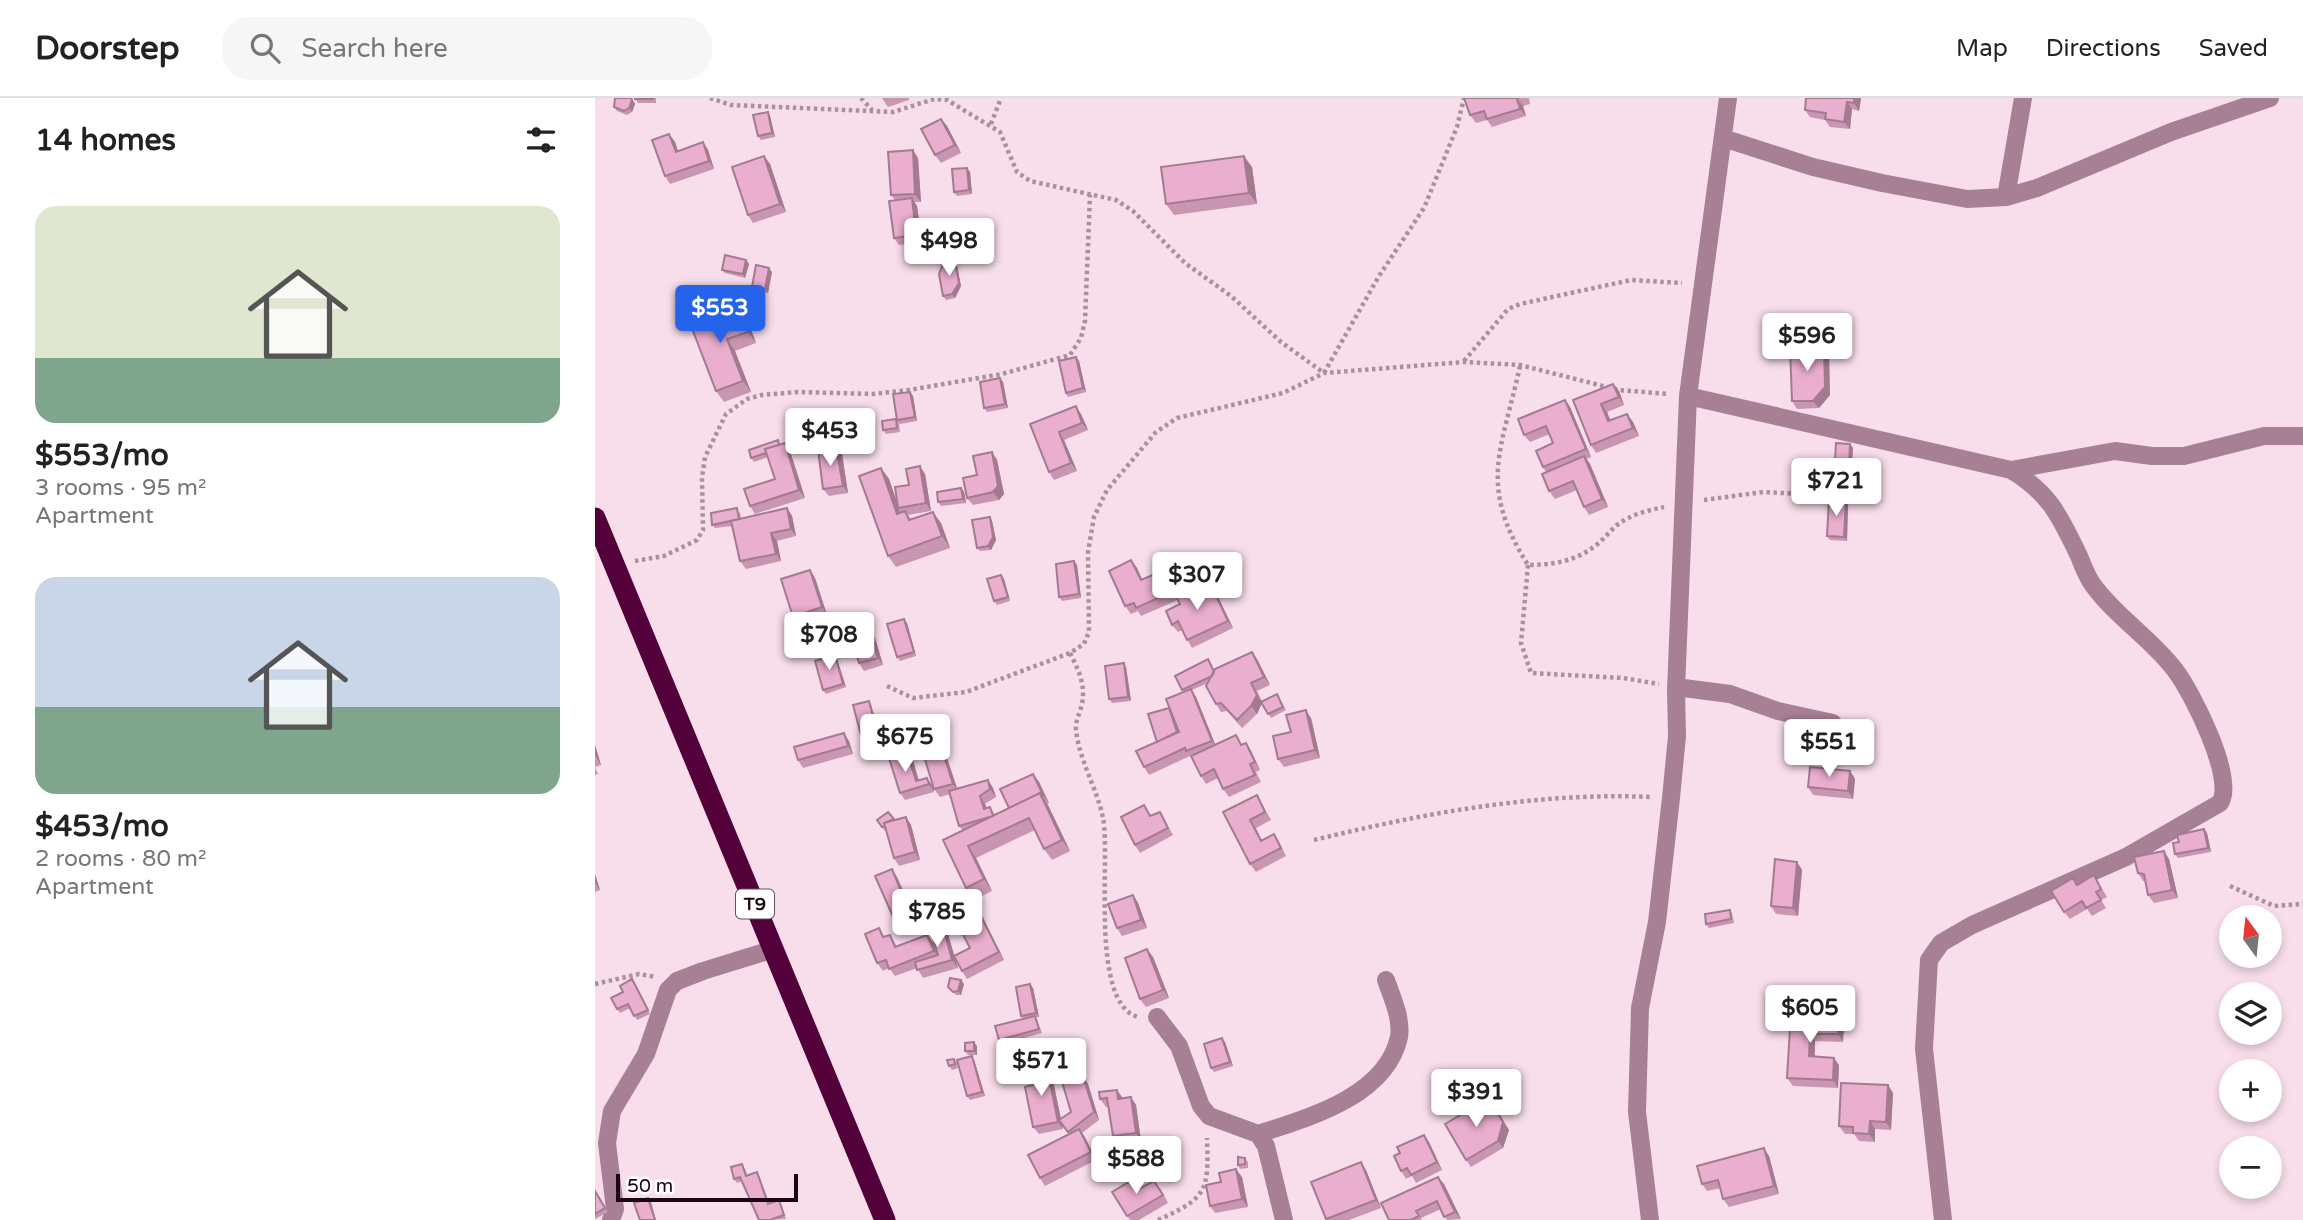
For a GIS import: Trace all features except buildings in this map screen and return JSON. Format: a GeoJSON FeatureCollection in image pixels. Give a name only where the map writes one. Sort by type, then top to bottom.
{"type":"FeatureCollection","features":[{"type":"Feature","properties":{"kind":"highway","name":"T9"},"geometry":{"type":"LineString","coordinates":[[595,518],[885,1220]]}},
{"type":"Feature","properties":{"kind":"street"},"geometry":{"type":"LineString","coordinates":[[1650,1220],[1637,1112],[1640,1008],[1657,922],[1677,736],[1676,689],[1688,396],[1728,98]]}},
{"type":"Feature","properties":{"kind":"street"},"geometry":{"type":"LineString","coordinates":[[2006,197],[2023,98]]}},
{"type":"Feature","properties":{"kind":"street"},"geometry":{"type":"LineString","coordinates":[[1723,138],[1813,167],[1882,183],[1967,199],[2006,197],[2037,188],[2171,132],[2270,98]]}},
{"type":"Feature","properties":{"kind":"street"},"geometry":{"type":"LineString","coordinates":[[1688,396],[2011,470],[2034,483],[2055,507],[2092,584],[2175,670],[2209,733],[2225,785],[2225,797],[2220,803],[2126,857],[1972,925],[1941,943],[1929,960],[1924,1049],[1943,1220]]}},
{"type":"Feature","properties":{"kind":"street"},"geometry":{"type":"LineString","coordinates":[[2011,470],[2115,451],[2153,456],[2184,456],[2250,438],[2303,436]]}},
{"type":"Feature","properties":{"kind":"street"},"geometry":{"type":"LineString","coordinates":[[1676,689],[1730,694],[1778,711],[1833,723]]}},
{"type":"Feature","properties":{"kind":"street"},"geometry":{"type":"LineString","coordinates":[[611,1220],[615,1209],[607,1143],[612,1111],[646,1054],[668,990],[677,981],[773,949]]}},
{"type":"Feature","properties":{"kind":"street"},"geometry":{"type":"LineString","coordinates":[[1258,1134],[1329,1111],[1354,1095],[1377,1074],[1391,1056],[1399,1037],[1398,1018],[1386,980]]}},
{"type":"Feature","properties":{"kind":"street"},"geometry":{"type":"LineString","coordinates":[[1157,1017],[1179,1046],[1201,1106],[1209,1116],[1258,1134],[1266,1146],[1284,1220]]}},
{"type":"Feature","properties":{"kind":"path"},"geometry":{"type":"LineString","coordinates":[[710,98],[731,105],[893,112],[934,99],[947,100],[991,124],[1000,132],[1017,172],[1030,181],[1115,200],[1133,211],[1185,263],[1231,296],[1280,342],[1324,373]]}},
{"type":"Feature","properties":{"kind":"path"},"geometry":{"type":"LineString","coordinates":[[861,98],[873,111]]}},
{"type":"Feature","properties":{"kind":"path"},"geometry":{"type":"LineString","coordinates":[[991,124],[1001,98]]}},
{"type":"Feature","properties":{"kind":"path"},"geometry":{"type":"LineString","coordinates":[[1324,373],[1379,276],[1424,208],[1457,127],[1464,98]]}},
{"type":"Feature","properties":{"kind":"path"},"geometry":{"type":"LineString","coordinates":[[615,564],[664,556],[697,540],[703,530],[705,457],[726,414],[747,399],[798,392],[873,394],[909,390],[1002,374],[1070,355],[1081,338],[1085,321],[1090,195]]}},
{"type":"Feature","properties":{"kind":"path"},"geometry":{"type":"LineString","coordinates":[[1464,362],[1507,310],[1520,304],[1631,280],[1701,285]]}},
{"type":"Feature","properties":{"kind":"path"},"geometry":{"type":"LineString","coordinates":[[887,686],[913,698],[965,692],[1070,653],[1084,644],[1089,632],[1088,552],[1094,517],[1107,490],[1156,432],[1177,418],[1283,393],[1324,373],[1464,362],[1520,366],[1619,390],[1688,396]]}},
{"type":"Feature","properties":{"kind":"path"},"geometry":{"type":"LineString","coordinates":[[1520,366],[1503,428],[1496,486],[1503,517],[1528,565],[1521,643],[1531,673],[1649,681],[1676,689]]}},
{"type":"Feature","properties":{"kind":"path"},"geometry":{"type":"LineString","coordinates":[[1528,565],[1550,565],[1572,559],[1594,547],[1620,522],[1637,513],[1683,503],[1763,492],[1822,495]]}},
{"type":"Feature","properties":{"kind":"path"},"geometry":{"type":"LineString","coordinates":[[1070,653],[1083,687],[1075,726],[1077,740],[1104,820],[1105,941],[1111,973],[1122,1003],[1132,1015],[1157,1017]]}},
{"type":"Feature","properties":{"kind":"path"},"geometry":{"type":"LineString","coordinates":[[1314,840],[1456,808],[1598,795],[1671,798]]}},
{"type":"Feature","properties":{"kind":"path"},"geometry":{"type":"LineString","coordinates":[[2230,886],[2274,906],[2301,905],[2303,912]]}},
{"type":"Feature","properties":{"kind":"path"},"geometry":{"type":"LineString","coordinates":[[595,984],[639,974],[677,981]]}},
{"type":"Feature","properties":{"kind":"path"},"geometry":{"type":"LineString","coordinates":[[1158,1220],[1189,1206],[1199,1196],[1205,1184],[1209,1116]]}}]}
